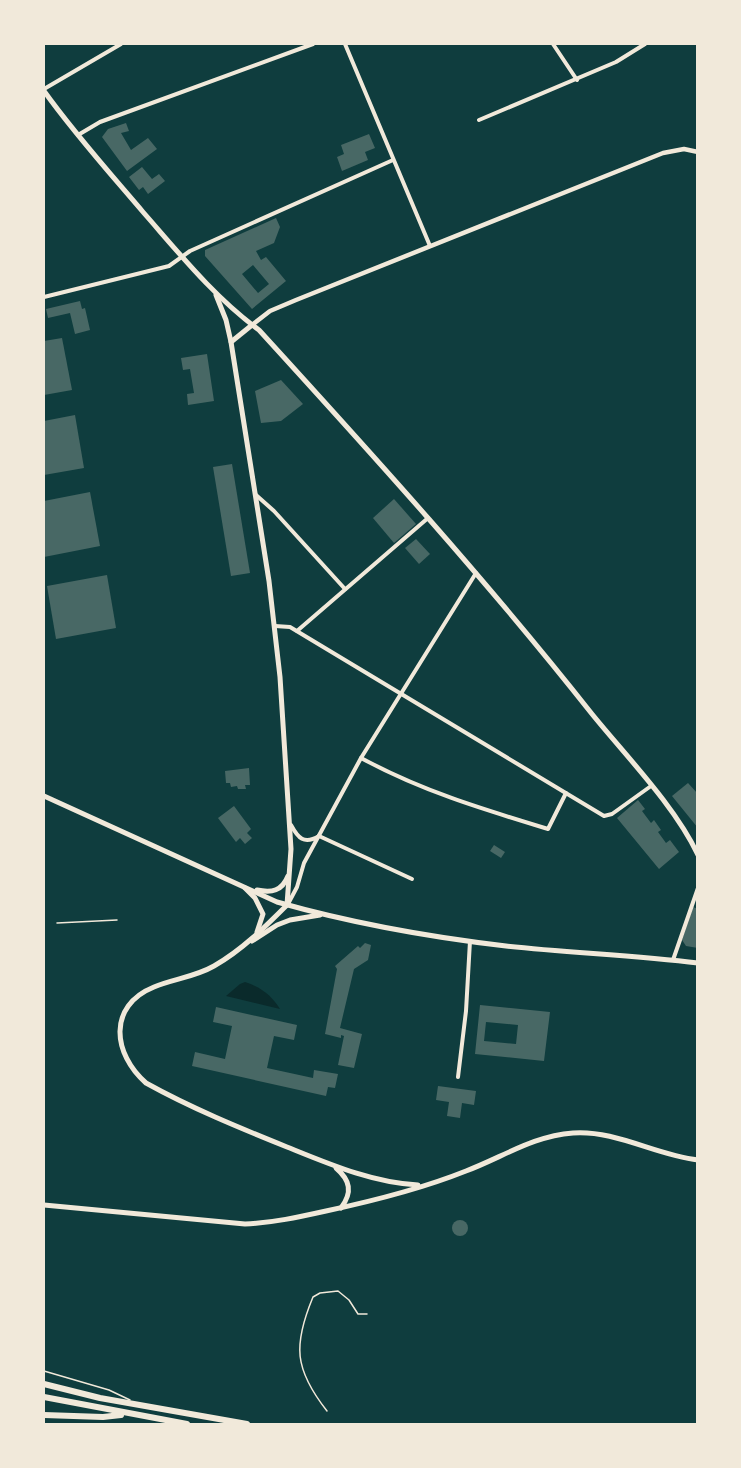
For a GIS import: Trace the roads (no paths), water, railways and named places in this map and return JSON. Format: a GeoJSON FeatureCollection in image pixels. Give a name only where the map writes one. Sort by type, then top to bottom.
{"type":"FeatureCollection","features":[{"type":"Feature","properties":{"kind":"main road"},"geometry":{"type":"LineString","coordinates":[[44,90],[78,135],[182,256],[216,293],[264,336],[476,573],[554,665],[651,786],[680,823],[698,855]]}},
{"type":"Feature","properties":{"kind":"main road"},"geometry":{"type":"LineString","coordinates":[[216,293],[231,342],[274,626],[290,822],[291,869],[288,905],[255,936],[208,970],[154,987],[138,997],[121,1021],[119,1029],[122,1049],[136,1075],[159,1090],[257,1135],[330,1164],[382,1181],[423,1186]]}},
{"type":"Feature","properties":{"kind":"main road"},"geometry":{"type":"LineString","coordinates":[[231,342],[252,325]]}},
{"type":"Feature","properties":{"kind":"main road"},"geometry":{"type":"LineString","coordinates":[[44,796],[288,905],[328,915],[470,941],[698,963]]}},
{"type":"Feature","properties":{"kind":"main road"},"geometry":{"type":"LineString","coordinates":[[244,886],[271,892],[287,880],[291,869]]}},
{"type":"Feature","properties":{"kind":"main road"},"geometry":{"type":"LineString","coordinates":[[244,886],[255,898],[263,914],[255,936]]}},
{"type":"Feature","properties":{"kind":"main road"},"geometry":{"type":"LineString","coordinates":[[242,946],[290,920],[328,915]]}},
{"type":"Feature","properties":{"kind":"main road"},"geometry":{"type":"LineString","coordinates":[[44,1205],[245,1224],[276,1221],[341,1208],[423,1186],[469,1170],[533,1141],[573,1133],[620,1139],[671,1155],[698,1160]]}},
{"type":"Feature","properties":{"kind":"main road"},"geometry":{"type":"LineString","coordinates":[[330,1164],[338,1169],[349,1183],[349,1196],[341,1208]]}},
{"type":"Feature","properties":{"kind":"main road"},"geometry":{"type":"LineString","coordinates":[[44,1384],[141,1406],[247,1425]]}},
{"type":"Feature","properties":{"kind":"main road"},"geometry":{"type":"LineString","coordinates":[[44,1397],[187,1425]]}},
{"type":"Feature","properties":{"kind":"main road"},"geometry":{"type":"LineString","coordinates":[[44,1415],[103,1417],[129,1414]]}},
{"type":"Feature","properties":{"kind":"street"},"geometry":{"type":"LineString","coordinates":[[44,90],[121,44]]}},
{"type":"Feature","properties":{"kind":"street"},"geometry":{"type":"LineString","coordinates":[[78,135],[100,122],[314,44]]}},
{"type":"Feature","properties":{"kind":"street"},"geometry":{"type":"LineString","coordinates":[[345,44],[430,246]]}},
{"type":"Feature","properties":{"kind":"street"},"geometry":{"type":"LineString","coordinates":[[553,44],[577,80]]}},
{"type":"Feature","properties":{"kind":"street"},"geometry":{"type":"LineString","coordinates":[[479,120],[577,80],[616,62],[645,44]]}},
{"type":"Feature","properties":{"kind":"street"},"geometry":{"type":"LineString","coordinates":[[252,325],[270,311],[663,153],[684,149],[698,152]]}},
{"type":"Feature","properties":{"kind":"street"},"geometry":{"type":"LineString","coordinates":[[44,297],[169,266],[190,250],[393,160]]}},
{"type":"Feature","properties":{"kind":"street"},"geometry":{"type":"LineString","coordinates":[[255,494],[274,511],[345,590]]}},
{"type":"Feature","properties":{"kind":"street"},"geometry":{"type":"LineString","coordinates":[[297,631],[428,519]]}},
{"type":"Feature","properties":{"kind":"street"},"geometry":{"type":"LineString","coordinates":[[288,905],[297,887],[304,863],[361,758],[476,573]]}},
{"type":"Feature","properties":{"kind":"street"},"geometry":{"type":"LineString","coordinates":[[274,626],[283,625],[297,631],[604,816],[612,814],[651,786]]}},
{"type":"Feature","properties":{"kind":"street"},"geometry":{"type":"LineString","coordinates":[[361,758],[389,773],[445,797],[548,829],[566,793]]}},
{"type":"Feature","properties":{"kind":"street"},"geometry":{"type":"LineString","coordinates":[[290,822],[297,836],[304,841],[319,836]]}},
{"type":"Feature","properties":{"kind":"street"},"geometry":{"type":"LineString","coordinates":[[319,836],[412,879]]}},
{"type":"Feature","properties":{"kind":"street"},"geometry":{"type":"LineString","coordinates":[[674,960],[698,888]]}},
{"type":"Feature","properties":{"kind":"street"},"geometry":{"type":"LineString","coordinates":[[458,1077],[466,1011],[470,941]]}},
{"type":"Feature","properties":{"kind":"lane"},"geometry":{"type":"LineString","coordinates":[[44,1371],[109,1390],[141,1406]]}},
{"type":"Feature","properties":{"kind":"water"},"geometry":{"type":"Polygon","coordinates":[[[245,982],[266,992],[280,1009],[226,996],[245,982]]]}}]}
